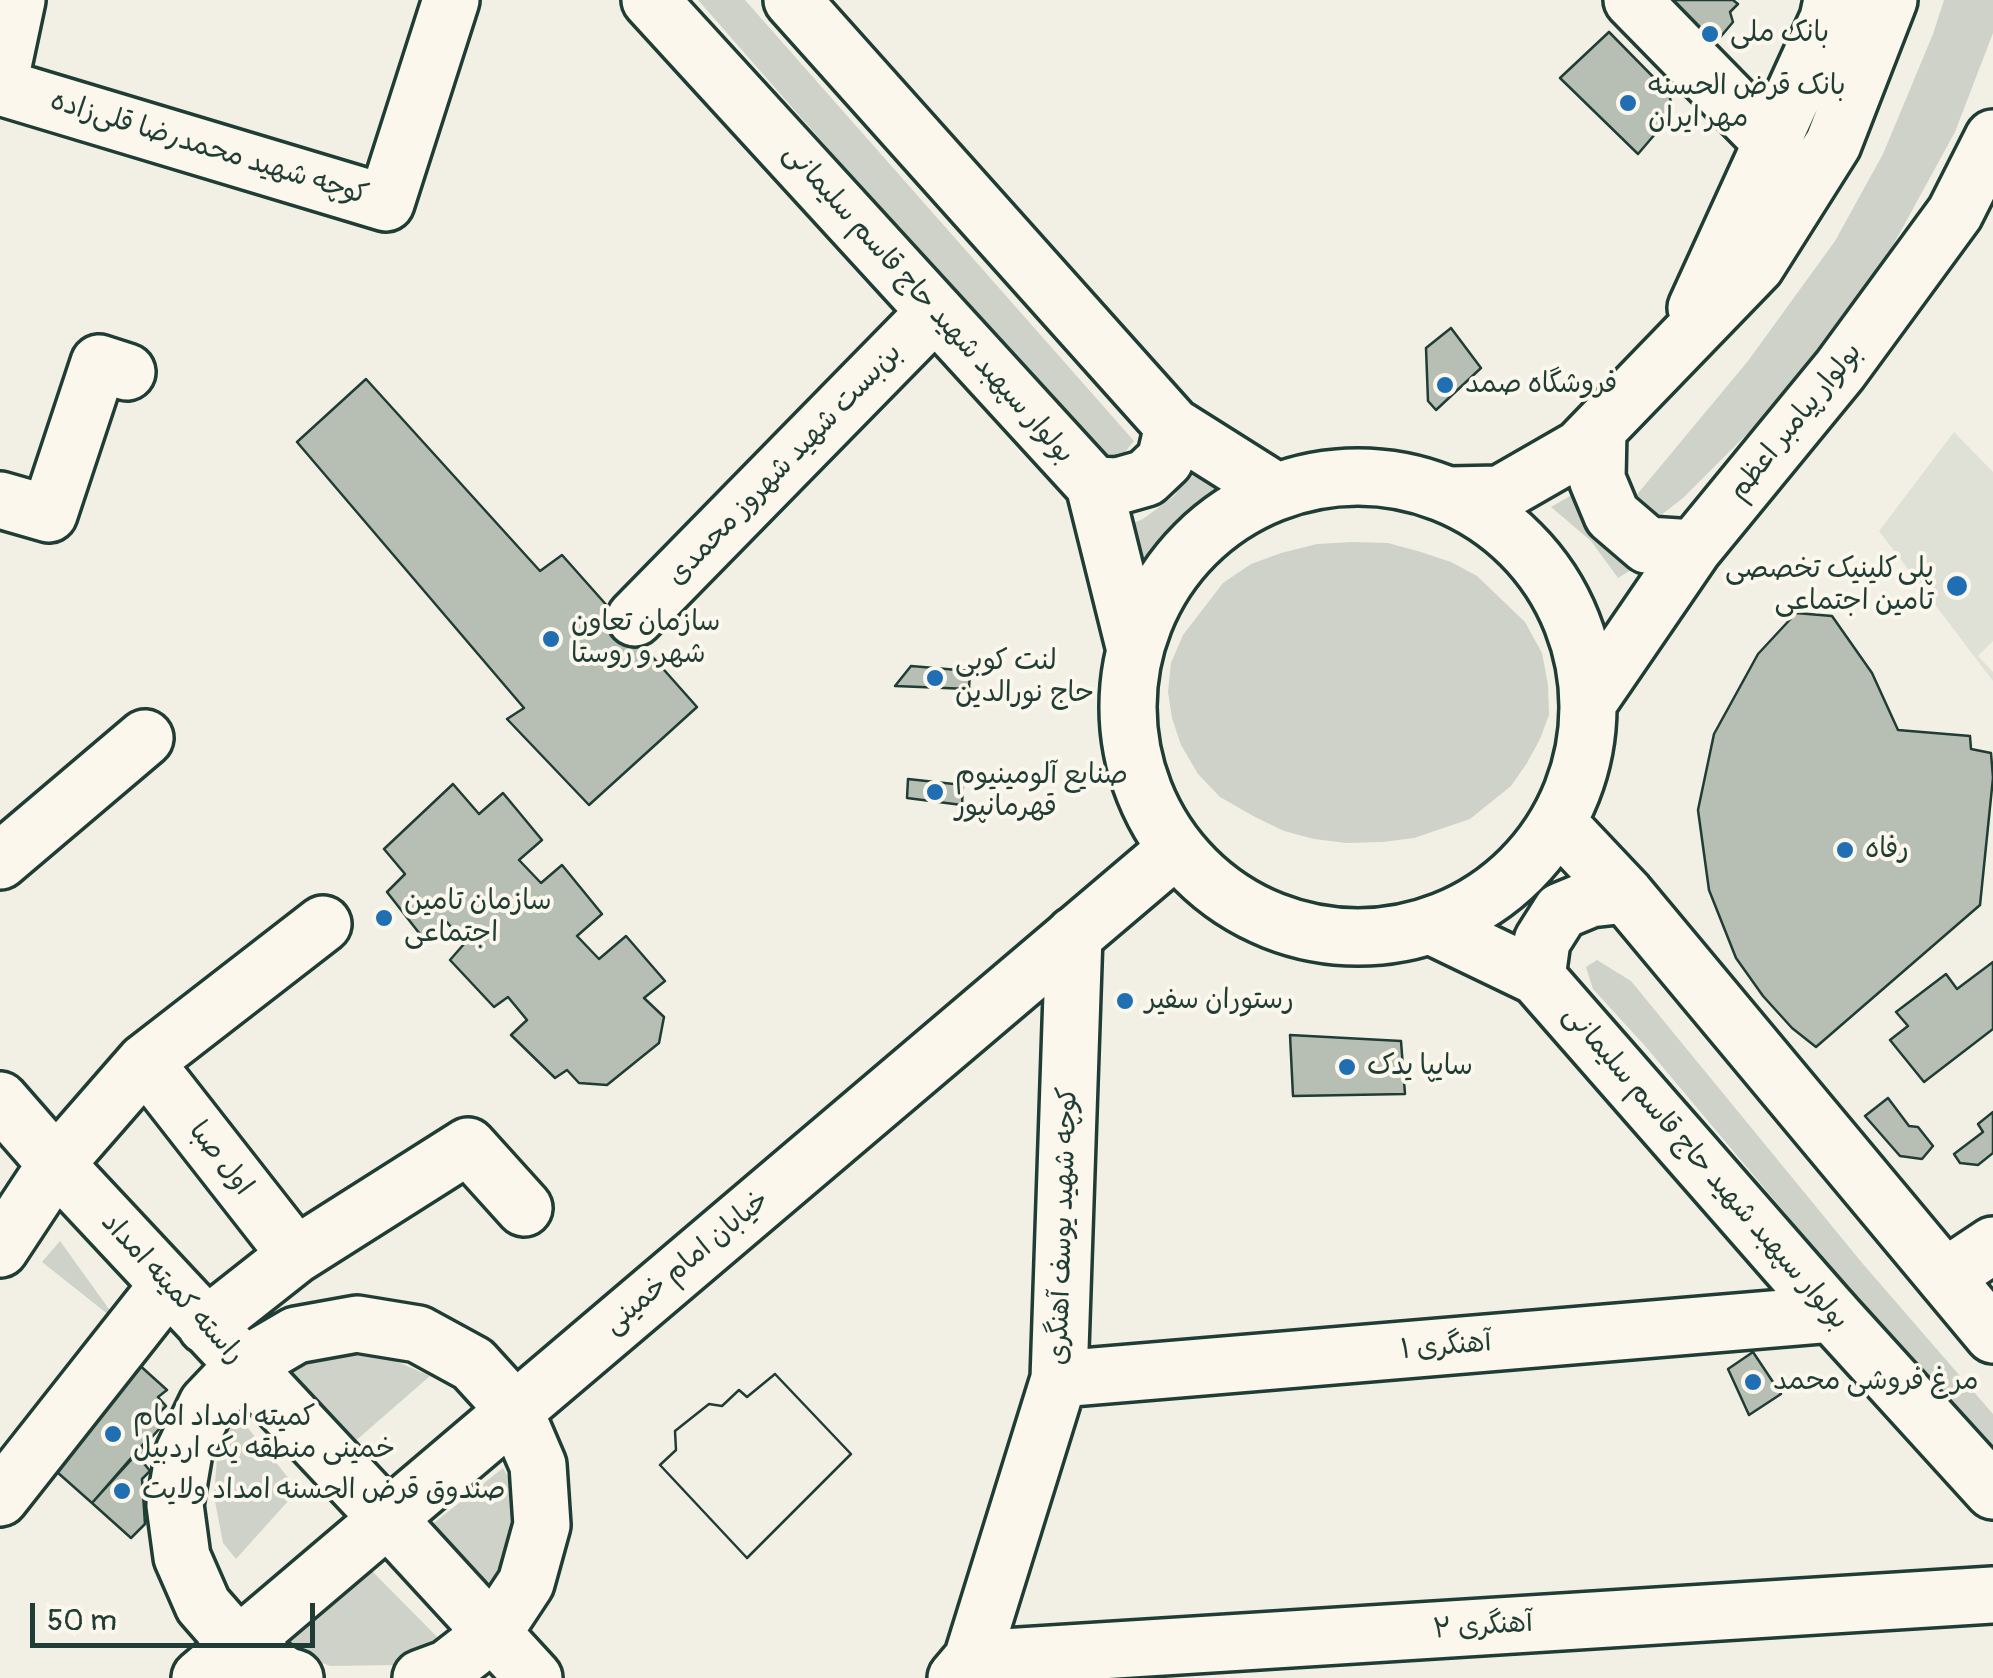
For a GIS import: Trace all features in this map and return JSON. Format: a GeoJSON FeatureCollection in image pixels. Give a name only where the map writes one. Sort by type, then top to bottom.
{"type":"FeatureCollection","features":[{"type":"Feature","properties":{"kind":"main road"},"geometry":{"type":"LineString","coordinates":[[0,84],[17,0]]}},
{"type":"Feature","properties":{"kind":"main road","name":"کوچه شهید محمدرضا قلی‌زاده"},"geometry":{"type":"LineString","coordinates":[[0,84],[386,203],[451,0]]}},
{"type":"Feature","properties":{"kind":"main road","name":"بولوار سپهبد شهید حاج قاسم سلیمانی"},"geometry":{"type":"LineString","coordinates":[[650,0],[1094,485],[1134,646]]}},
{"type":"Feature","properties":{"kind":"main road"},"geometry":{"type":"LineString","coordinates":[[792,0],[1173,426],[1276,491]]}},
{"type":"Feature","properties":{"kind":"main road"},"geometry":{"type":"LineString","coordinates":[[1632,0],[1772,143]]}},
{"type":"Feature","properties":{"kind":"main road"},"geometry":{"type":"LineString","coordinates":[[1678,347],[1828,19],[1832,0]]}},
{"type":"Feature","properties":{"kind":"main road"},"geometry":{"type":"LineString","coordinates":[[1449,494],[1500,494],[1580,448],[1756,266],[1833,144],[1889,0]]}},
{"type":"Feature","properties":{"kind":"main road","name":"بولوار پیامبر اعظم"},"geometry":{"type":"LineString","coordinates":[[1590,700],[1694,548],[1840,370],[1955,214],[1993,138]]}},
{"type":"Feature","properties":{"kind":"main road"},"geometry":{"type":"LineString","coordinates":[[1840,370],[1993,206]]}},
{"type":"Feature","properties":{"kind":"main road","name":"بن‌بست شهید شهروز محمدی"},"geometry":{"type":"LineString","coordinates":[[636,618],[935,312]]}},
{"type":"Feature","properties":{"kind":"main road"},"geometry":{"type":"LineString","coordinates":[[0,500],[49,514],[99,363],[127,372]]}},
{"type":"Feature","properties":{"kind":"main road"},"geometry":{"type":"LineString","coordinates":[[1094,485],[1118,486],[1146,478],[1165,460],[1173,426]]}},
{"type":"Feature","properties":{"kind":"main road"},"geometry":{"type":"LineString","coordinates":[[1598,430],[1596,479],[1612,515],[1646,545],[1694,548]]}},
{"type":"Feature","properties":{"kind":"main road"},"geometry":{"type":"LineString","coordinates":[[1333,477],[1392,478],[1449,494],[1506,528],[1550,577],[1578,636],[1590,700],[1582,764],[1558,823],[1525,868],[1482,902],[1432,926],[1362,938],[1291,928],[1227,898],[1175,850],[1140,787],[1126,717],[1134,646],[1164,580],[1212,526],[1276,491],[1333,477]]}},
{"type":"Feature","properties":{"kind":"main road"},"geometry":{"type":"LineString","coordinates":[[0,861],[145,738]]}},
{"type":"Feature","properties":{"kind":"main road"},"geometry":{"type":"LineString","coordinates":[[1558,823],[1626,895],[1993,1335]]}},
{"type":"Feature","properties":{"kind":"main road","name":"خیابان امام خمینی"},"geometry":{"type":"LineString","coordinates":[[219,1662],[1175,850]]}},
{"type":"Feature","properties":{"kind":"main road"},"geometry":{"type":"LineString","coordinates":[[1538,977],[1542,941],[1561,912],[1590,899],[1626,895]]}},
{"type":"Feature","properties":{"kind":"main road"},"geometry":{"type":"LineString","coordinates":[[0,1249],[56,1164],[145,1062],[323,924]]}},
{"type":"Feature","properties":{"kind":"main road","name":"بولوار سپهبد شهید حاج قاسم سلیمانی"},"geometry":{"type":"LineString","coordinates":[[1432,926],[1538,977],[1832,1314],[1993,1491]]}},
{"type":"Feature","properties":{"kind":"main road","name":"کوچه شهید یوسف آهنگری"},"geometry":{"type":"LineString","coordinates":[[964,1668],[1059,1379],[1074,936]]}},
{"type":"Feature","properties":{"kind":"main road","name":"اول صبا"},"geometry":{"type":"LineString","coordinates":[[145,1062],[296,1255]]}},
{"type":"Feature","properties":{"kind":"main road","name":"راسته کمیته امداد"},"geometry":{"type":"LineString","coordinates":[[0,1100],[534,1678]]}},
{"type":"Feature","properties":{"kind":"main road"},"geometry":{"type":"LineString","coordinates":[[206,1326],[296,1255],[468,1146],[524,1208]]}},
{"type":"Feature","properties":{"kind":"main road"},"geometry":{"type":"LineString","coordinates":[[1945,1278],[1993,1245]]}},
{"type":"Feature","properties":{"kind":"main road"},"geometry":{"type":"LineString","coordinates":[[0,1498],[168,1285]]}},
{"type":"Feature","properties":{"kind":"main road","name":"آهنگری ۱"},"geometry":{"type":"LineString","coordinates":[[1059,1379],[1832,1314]]}},
{"type":"Feature","properties":{"kind":"main road"},"geometry":{"type":"LineString","coordinates":[[295,1678],[219,1662],[203,1605],[182,1557],[175,1505],[184,1452],[207,1404],[243,1366],[296,1335],[357,1324],[418,1334],[473,1364],[514,1410],[538,1465],[542,1525],[526,1583],[493,1634],[448,1668],[421,1678]]}},
{"type":"Feature","properties":{"kind":"main road","name":"آهنگری ۲"},"geometry":{"type":"LineString","coordinates":[[964,1668],[1993,1595]]}},
{"type":"Feature","properties":{"kind":"shaded area"},"geometry":{"type":"Polygon","coordinates":[[[698,0],[745,0],[1134,441],[1116,463],[1095,448],[975,316],[698,0]]]}},
{"type":"Feature","properties":{"kind":"shaded area"},"geometry":{"type":"Polygon","coordinates":[[[1944,0],[1993,0],[1993,33],[1955,132],[1880,269],[1792,389],[1683,498],[1656,519],[1634,498],[1748,361],[1835,241],[1883,154],[1944,0]]]}},
{"type":"Feature","properties":{"kind":"shaded area","name":"پلی‌کلینیک تخصصی تامین اجتماعی"},"geometry":{"type":"Polygon","coordinates":[[[1954,432],[1993,472],[1993,641],[1978,656],[1993,672],[1993,681],[1879,531],[1954,432]]]}},
{"type":"Feature","properties":{"kind":"shaded area"},"geometry":{"type":"Polygon","coordinates":[[[1193,467],[1220,489],[1189,510],[1156,544],[1142,571],[1124,527],[1143,519],[1174,496],[1193,467]]]}},
{"type":"Feature","properties":{"kind":"shaded area"},"geometry":{"type":"Polygon","coordinates":[[[1577,492],[1581,514],[1594,532],[1639,565],[1618,578],[1591,541],[1551,507],[1577,492]]]}},
{"type":"Feature","properties":{"kind":"shaded area"},"geometry":{"type":"Polygon","coordinates":[[[1388,543],[1421,552],[1477,576],[1525,622],[1542,653],[1549,715],[1527,763],[1511,786],[1470,819],[1414,838],[1346,843],[1314,839],[1255,817],[1220,797],[1198,774],[1181,745],[1172,718],[1168,692],[1171,663],[1183,635],[1223,583],[1251,564],[1281,553],[1317,544],[1388,543]]]}},
{"type":"Feature","properties":{"kind":"shaded area"},"geometry":{"type":"Polygon","coordinates":[[[1597,960],[1631,981],[1863,1264],[1993,1414],[1993,1461],[1593,989],[1586,967],[1597,960]]]}},
{"type":"Feature","properties":{"kind":"shaded area"},"geometry":{"type":"Polygon","coordinates":[[[60,1241],[119,1323],[42,1262],[60,1241]]]}},
{"type":"Feature","properties":{"kind":"shaded area"},"geometry":{"type":"Polygon","coordinates":[[[344,1354],[391,1359],[430,1376],[345,1450],[281,1375],[298,1364],[344,1354]]]}},
{"type":"Feature","properties":{"kind":"shaded area"},"geometry":{"type":"Polygon","coordinates":[[[236,1413],[298,1490],[236,1559],[223,1543],[214,1496],[218,1446],[236,1413]]]}},
{"type":"Feature","properties":{"kind":"shaded area"},"geometry":{"type":"Polygon","coordinates":[[[503,1468],[512,1484],[517,1514],[494,1598],[430,1526],[503,1468]]]}},
{"type":"Feature","properties":{"kind":"shaded area"},"geometry":{"type":"Polygon","coordinates":[[[370,1569],[451,1651],[397,1665],[330,1666],[276,1641],[370,1569]]]}},
{"type":"Feature","properties":{"kind":"building","name":"بانک ملی"},"geometry":{"type":"Polygon","coordinates":[[[1660,0],[1733,0],[1738,4],[1730,12],[1733,22],[1712,47],[1660,0]]]}},
{"type":"Feature","properties":{"kind":"building","name":"بانک قرض الحسنه مهر ایران"},"geometry":{"type":"Polygon","coordinates":[[[1609,32],[1669,93],[1673,113],[1638,154],[1560,78],[1609,32]]]}},
{"type":"Feature","properties":{"kind":"building","name":"فروشگاه صمد"},"geometry":{"type":"Polygon","coordinates":[[[1451,328],[1481,368],[1436,410],[1428,401],[1426,348],[1451,328]]]}},
{"type":"Feature","properties":{"kind":"building","name":"سازمان تعاون شهر و روستا"},"geometry":{"type":"Polygon","coordinates":[[[366,379],[540,571],[562,555],[697,707],[589,805],[507,719],[524,708],[297,442],[366,379]]]}},
{"type":"Feature","properties":{"kind":"building","name":"رفاه"},"geometry":{"type":"Polygon","coordinates":[[[1796,613],[1832,616],[1872,673],[1898,730],[1970,736],[1971,749],[1991,753],[1993,778],[1980,905],[1816,1047],[1763,996],[1736,958],[1709,890],[1698,810],[1714,734],[1758,654],[1796,613]]]}},
{"type":"Feature","properties":{"kind":"building","name":"لنت کوبی حاج نورالدین"},"geometry":{"type":"Polygon","coordinates":[[[911,666],[970,671],[969,689],[895,686],[911,666]]]}},
{"type":"Feature","properties":{"kind":"building","name":"صنایع آلومینیوم قهرمانپور"},"geometry":{"type":"Polygon","coordinates":[[[908,779],[963,785],[962,805],[907,798],[908,779]]]}},
{"type":"Feature","properties":{"kind":"building"},"geometry":{"type":"Polygon","coordinates":[[[453,784],[479,814],[503,793],[542,840],[519,860],[541,883],[562,865],[602,914],[577,936],[599,959],[626,936],[665,981],[644,998],[664,1017],[659,1043],[607,1085],[579,1083],[567,1070],[555,1078],[511,1035],[527,1020],[508,997],[494,1007],[450,960],[464,944],[447,922],[423,938],[387,892],[405,874],[384,849],[453,784]]]}},
{"type":"Feature","properties":{"kind":"building"},"geometry":{"type":"Polygon","coordinates":[[[1993,962],[1993,1029],[1924,1082],[1890,1040],[1908,1026],[1896,1012],[1946,974],[1957,989],[1993,962]]]}},
{"type":"Feature","properties":{"kind":"building","name":"سایپا یدک"},"geometry":{"type":"Polygon","coordinates":[[[1290,1035],[1401,1041],[1405,1094],[1293,1096],[1290,1035]]]}},
{"type":"Feature","properties":{"kind":"building"},"geometry":{"type":"Polygon","coordinates":[[[1888,1098],[1909,1126],[1918,1127],[1933,1146],[1922,1159],[1900,1156],[1865,1116],[1888,1098]]]}},
{"type":"Feature","properties":{"kind":"building"},"geometry":{"type":"Polygon","coordinates":[[[1993,1112],[1993,1153],[1978,1165],[1960,1163],[1954,1154],[1983,1132],[1978,1124],[1993,1112]]]}},
{"type":"Feature","properties":{"kind":"building","name":"مرغ فروشی محمد"},"geometry":{"type":"Polygon","coordinates":[[[1753,1352],[1781,1394],[1749,1415],[1728,1369],[1753,1352]]]}},
{"type":"Feature","properties":{"kind":"building","name":"کمیته امداد امام خمینی منطقه یک اردبیل"},"geometry":{"type":"Polygon","coordinates":[[[136,1362],[167,1390],[158,1397],[166,1406],[153,1419],[161,1427],[92,1503],[48,1464],[136,1362]]]}},
{"type":"Feature","properties":{"kind":"building"},"geometry":{"type":"Polygon","coordinates":[[[775,1374],[851,1454],[747,1558],[660,1465],[676,1450],[675,1431],[709,1404],[722,1406],[739,1390],[747,1397],[775,1374]]]}},
{"type":"Feature","properties":{"kind":"building"},"geometry":{"type":"Polygon","coordinates":[[[775,1374],[851,1454],[747,1558],[660,1465],[676,1450],[675,1431],[709,1404],[722,1406],[739,1390],[747,1397],[775,1374]]]}},
{"type":"Feature","properties":{"kind":"building","name":"صندوق قرض الحسنه امداد ولایت"},"geometry":{"type":"Polygon","coordinates":[[[145,1442],[155,1450],[142,1461],[150,1471],[142,1479],[145,1524],[131,1538],[92,1503],[145,1442]]]}},
{"type":"Feature","properties":{"kind":"place","name":"بانک ملی"},"geometry":{"type":"Point","coordinates":[1710,34]}},
{"type":"Feature","properties":{"kind":"place","name":"بانک قرض الحسنه مهر ایران"},"geometry":{"type":"Point","coordinates":[1628,103]}},
{"type":"Feature","properties":{"kind":"place","name":"فروشگاه صمد"},"geometry":{"type":"Point","coordinates":[1445,385]}},
{"type":"Feature","properties":{"kind":"place","name":"پلی‌کلینیک تخصصی تامین اجتماعی"},"geometry":{"type":"Point","coordinates":[1957,586]}},
{"type":"Feature","properties":{"kind":"place","name":"سازمان تعاون شهر و روستا"},"geometry":{"type":"Point","coordinates":[551,639]}},
{"type":"Feature","properties":{"kind":"place","name":"لنت کوبی حاج نورالدین"},"geometry":{"type":"Point","coordinates":[935,678]}},
{"type":"Feature","properties":{"kind":"place","name":"صنایع آلومینیوم قهرمانپور"},"geometry":{"type":"Point","coordinates":[935,792]}},
{"type":"Feature","properties":{"kind":"place","name":"رفاه"},"geometry":{"type":"Point","coordinates":[1845,850]}},
{"type":"Feature","properties":{"kind":"place","name":"سازمان تامین اجتماعی"},"geometry":{"type":"Point","coordinates":[384,918]}},
{"type":"Feature","properties":{"kind":"place","name":"رستوران سفیر"},"geometry":{"type":"Point","coordinates":[1125,1001]}},
{"type":"Feature","properties":{"kind":"place","name":"سایپا یدک"},"geometry":{"type":"Point","coordinates":[1347,1067]}},
{"type":"Feature","properties":{"kind":"place","name":"مرغ فروشی محمد"},"geometry":{"type":"Point","coordinates":[1753,1382]}},
{"type":"Feature","properties":{"kind":"place","name":"کمیته امداد امام خمینی منطقه یک اردبیل"},"geometry":{"type":"Point","coordinates":[113,1434]}},
{"type":"Feature","properties":{"kind":"place","name":"صندوق قرض الحسنه امداد ولایت"},"geometry":{"type":"Point","coordinates":[122,1491]}}]}
